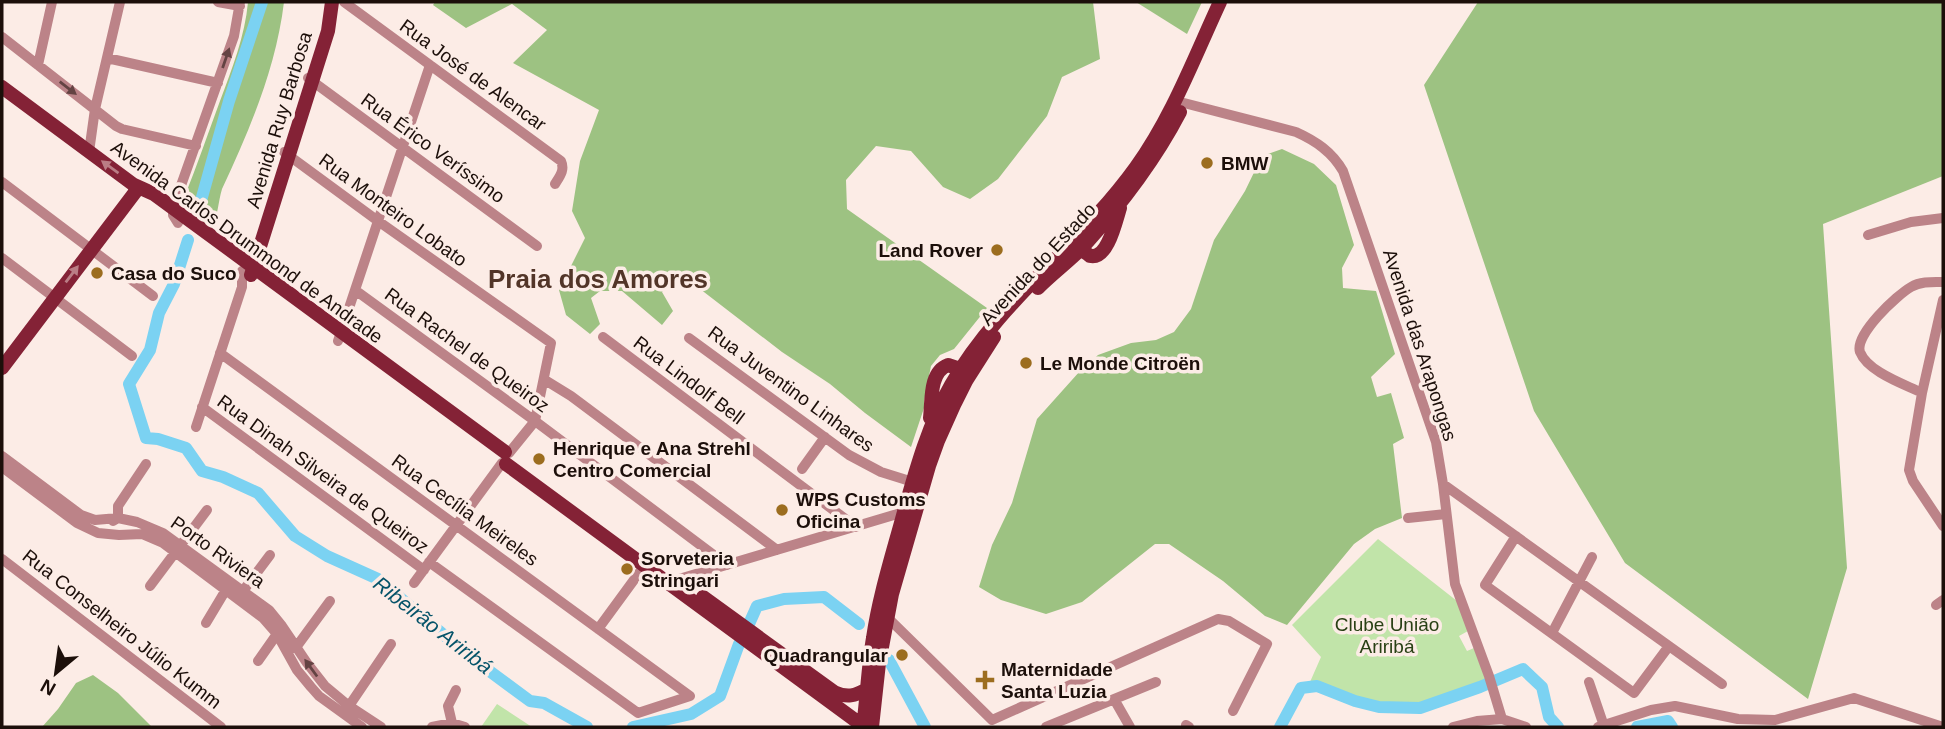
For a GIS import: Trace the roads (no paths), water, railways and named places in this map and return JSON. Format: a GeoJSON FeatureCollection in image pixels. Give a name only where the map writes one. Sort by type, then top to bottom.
{"type":"FeatureCollection","features":[{"type":"Feature","properties":{"kind":"main road","name":"Avenida Ruy Barbosa"},"geometry":{"type":"LineString","coordinates":[[310,80],[326,2]]}},
{"type":"Feature","properties":{"kind":"main road","name":"Avenida Ruy Barbosa"},"geometry":{"type":"LineString","coordinates":[[247,273],[330,21],[332,2]]}},
{"type":"Feature","properties":{"kind":"main road","name":"Avenida do Estado"},"geometry":{"type":"LineString","coordinates":[[877,644],[929,466],[963,375],[1015,311],[1079,242],[1148,148],[1175,101],[1220,2]]}},
{"type":"Feature","properties":{"kind":"main road","name":"Avenida do Estado"},"geometry":{"type":"LineString","coordinates":[[1079,242],[1090,256],[1102,252],[1111,237],[1123,200],[1151,164],[1185,103],[1229,2]]}},
{"type":"Feature","properties":{"kind":"main road","name":"Avenida Carlos Drummond de Andrade"},"geometry":{"type":"LineString","coordinates":[[2,87],[178,223],[339,336],[778,657],[831,696],[866,727]]}},
{"type":"Feature","properties":{"kind":"main road","name":"Avenida Carlos Drummond de Andrade"},"geometry":{"type":"LineString","coordinates":[[135,188],[154,194],[173,208],[247,273]]}},
{"type":"Feature","properties":{"kind":"main road"},"geometry":{"type":"LineString","coordinates":[[2,368],[135,188]]}},
{"type":"Feature","properties":{"kind":"main road"},"geometry":{"type":"LineString","coordinates":[[866,727],[883,587],[928,434],[935,379],[938,372],[948,365],[963,375]]}},
{"type":"Feature","properties":{"kind":"main road"},"geometry":{"type":"LineString","coordinates":[[866,727],[867,689],[877,644]]}},
{"type":"Feature","properties":{"kind":"main road"},"geometry":{"type":"LineString","coordinates":[[831,696],[851,696],[867,689]]}},
{"type":"Feature","properties":{"kind":"street"},"geometry":{"type":"LineString","coordinates":[[38,65],[52,2]]}},
{"type":"Feature","properties":{"kind":"street"},"geometry":{"type":"LineString","coordinates":[[89,152],[95,109],[120,2]]}},
{"type":"Feature","properties":{"kind":"street"},"geometry":{"type":"LineString","coordinates":[[178,223],[173,215],[173,208],[234,36],[240,4],[218,2]]}},
{"type":"Feature","properties":{"kind":"street","name":"Rua José de Alencar"},"geometry":{"type":"LineString","coordinates":[[344,2],[561,161],[563,171],[555,184]]}},
{"type":"Feature","properties":{"kind":"street"},"geometry":{"type":"LineString","coordinates":[[2,37],[122,129],[196,146]]}},
{"type":"Feature","properties":{"kind":"street"},"geometry":{"type":"LineString","coordinates":[[107,58],[218,83]]}},
{"type":"Feature","properties":{"kind":"street"},"geometry":{"type":"LineString","coordinates":[[339,336],[430,65]]}},
{"type":"Feature","properties":{"kind":"street","name":"Rua Érico Veríssimo"},"geometry":{"type":"LineString","coordinates":[[310,80],[537,246]]}},
{"type":"Feature","properties":{"kind":"street","name":"Avenida das Arapongas"},"geometry":{"type":"LineString","coordinates":[[1185,103],[1296,132],[1330,153],[1343,171],[1433,432],[1443,484],[1455,584],[1502,719]]}},
{"type":"Feature","properties":{"kind":"street","name":"Rua Monteiro Lobato"},"geometry":{"type":"LineString","coordinates":[[286,154],[551,344],[545,380]]}},
{"type":"Feature","properties":{"kind":"street"},"geometry":{"type":"LineString","coordinates":[[2,182],[153,296]]}},
{"type":"Feature","properties":{"kind":"street"},"geometry":{"type":"LineString","coordinates":[[1868,235],[1911,222],[1943,218]]}},
{"type":"Feature","properties":{"kind":"street"},"geometry":{"type":"LineString","coordinates":[[2,258],[132,356]]}},
{"type":"Feature","properties":{"kind":"street","name":"Avenida Ruy Barbosa"},"geometry":{"type":"LineString","coordinates":[[195,427],[247,273]]}},
{"type":"Feature","properties":{"kind":"street"},"geometry":{"type":"LineString","coordinates":[[1922,393],[1876,370],[1862,355],[1859,344],[1876,318],[1907,290],[1921,283],[1943,282]]}},
{"type":"Feature","properties":{"kind":"street","name":"Rua Rachel de Queiroz"},"geometry":{"type":"LineString","coordinates":[[355,290],[727,565]]}},
{"type":"Feature","properties":{"kind":"street"},"geometry":{"type":"LineString","coordinates":[[1943,300],[1922,393],[1909,470],[1913,481],[1943,526]]}},
{"type":"Feature","properties":{"kind":"street","name":"Rua Lindolf Bell"},"geometry":{"type":"LineString","coordinates":[[603,337],[856,527]]}},
{"type":"Feature","properties":{"kind":"street","name":"Rua Juventino Linhares"},"geometry":{"type":"LineString","coordinates":[[689,338],[849,455],[865,465],[913,482]]}},
{"type":"Feature","properties":{"kind":"street","name":"Rua Cecília Meireles"},"geometry":{"type":"LineString","coordinates":[[219,353],[690,696]]}},
{"type":"Feature","properties":{"kind":"street"},"geometry":{"type":"LineString","coordinates":[[414,583],[535,421],[545,380],[571,396],[777,550]]}},
{"type":"Feature","properties":{"kind":"street","name":"Rua Dinah Silveira de Queiroz"},"geometry":{"type":"LineString","coordinates":[[202,407],[638,713],[690,696]]}},
{"type":"Feature","properties":{"kind":"street"},"geometry":{"type":"LineString","coordinates":[[802,469],[825,437]]}},
{"type":"Feature","properties":{"kind":"street","name":"Porto Riviera"},"geometry":{"type":"LineString","coordinates":[[2,456],[83,527],[98,533],[142,534],[177,549]]}},
{"type":"Feature","properties":{"kind":"street"},"geometry":{"type":"LineString","coordinates":[[119,535],[123,533],[125,523],[118,518],[118,506],[146,464]]}},
{"type":"Feature","properties":{"kind":"street","name":"Porto Riviera"},"geometry":{"type":"LineString","coordinates":[[2,467],[86,517],[100,520],[118,518],[151,527],[177,549],[275,617],[292,649],[297,670],[319,696],[362,727]]}},
{"type":"Feature","properties":{"kind":"street"},"geometry":{"type":"LineString","coordinates":[[1443,484],[1722,684]]}},
{"type":"Feature","properties":{"kind":"street"},"geometry":{"type":"LineString","coordinates":[[150,586],[207,510]]}},
{"type":"Feature","properties":{"kind":"street"},"geometry":{"type":"LineString","coordinates":[[674,581],[904,512]]}},
{"type":"Feature","properties":{"kind":"street"},"geometry":{"type":"LineString","coordinates":[[1409,519],[1446,514]]}},
{"type":"Feature","properties":{"kind":"street"},"geometry":{"type":"LineString","coordinates":[[1517,536],[1485,585],[1634,694],[1669,646]]}},
{"type":"Feature","properties":{"kind":"street"},"geometry":{"type":"LineString","coordinates":[[241,594],[270,555]]}},
{"type":"Feature","properties":{"kind":"street"},"geometry":{"type":"LineString","coordinates":[[1552,633],[1592,557]]}},
{"type":"Feature","properties":{"kind":"street","name":"Rua Conselheiro Júlio Kumm"},"geometry":{"type":"LineString","coordinates":[[2,559],[221,727]]}},
{"type":"Feature","properties":{"kind":"street"},"geometry":{"type":"LineString","coordinates":[[598,629],[647,562]]}},
{"type":"Feature","properties":{"kind":"street"},"geometry":{"type":"LineString","coordinates":[[206,622],[229,586]]}},
{"type":"Feature","properties":{"kind":"street","name":"Porto Riviera"},"geometry":{"type":"LineString","coordinates":[[241,594],[307,663],[325,686],[381,727]]}},
{"type":"Feature","properties":{"kind":"street"},"geometry":{"type":"LineString","coordinates":[[292,649],[330,601]]}},
{"type":"Feature","properties":{"kind":"street"},"geometry":{"type":"LineString","coordinates":[[887,617],[996,724],[1218,619],[1229,621],[1267,644],[1233,711]]}},
{"type":"Feature","properties":{"kind":"street"},"geometry":{"type":"LineString","coordinates":[[258,661],[277,634]]}},
{"type":"Feature","properties":{"kind":"street"},"geometry":{"type":"LineString","coordinates":[[349,706],[391,644]]}},
{"type":"Feature","properties":{"kind":"street"},"geometry":{"type":"LineString","coordinates":[[1045,727],[1156,682]]}},
{"type":"Feature","properties":{"kind":"street"},"geometry":{"type":"LineString","coordinates":[[1589,682],[1601,727],[1651,710],[1675,706],[1738,719],[1776,720],[1854,698],[1943,727]]}},
{"type":"Feature","properties":{"kind":"street"},"geometry":{"type":"LineString","coordinates":[[452,723],[448,706],[456,690]]}},
{"type":"Feature","properties":{"kind":"street"},"geometry":{"type":"LineString","coordinates":[[1114,699],[1130,727]]}},
{"type":"Feature","properties":{"kind":"street"},"geometry":{"type":"LineString","coordinates":[[1453,727],[1502,719],[1525,727]]}},
{"type":"Feature","properties":{"kind":"street"},"geometry":{"type":"LineString","coordinates":[[433,727],[452,723],[465,727]]}},
{"type":"Feature","properties":{"kind":"waterway","name":"Ribeirão Ariribá"},"geometry":{"type":"LineString","coordinates":[[197,215],[229,101],[262,2]]}},
{"type":"Feature","properties":{"kind":"waterway","name":"Ribeirão Ariribá"},"geometry":{"type":"LineString","coordinates":[[188,240],[174,284],[159,313],[150,350],[129,384],[146,438],[186,448],[202,471],[258,493],[295,536],[327,556],[378,579],[465,653],[530,701],[544,703],[587,727]]}},
{"type":"Feature","properties":{"kind":"waterway","name":"Ribeirão Ariribá"},"geometry":{"type":"LineString","coordinates":[[749,624],[757,606],[784,599],[824,597],[859,624]]}},
{"type":"Feature","properties":{"kind":"waterway","name":"Ribeirão Ariribá"},"geometry":{"type":"LineString","coordinates":[[633,727],[691,714],[720,696],[739,644]]}},
{"type":"Feature","properties":{"kind":"waterway","name":"Ribeirão Ariribá"},"geometry":{"type":"LineString","coordinates":[[889,660],[925,727]]}},
{"type":"Feature","properties":{"kind":"waterway","name":"Ribeirão Ariribá"},"geometry":{"type":"LineString","coordinates":[[1280,727],[1301,688],[1317,686],[1379,707],[1420,708],[1523,669],[1542,687],[1549,717],[1558,727]]}},
{"type":"Feature","properties":{"kind":"waterway","name":"Ribeirão Ariribá"},"geometry":{"type":"LineString","coordinates":[[1637,727],[1668,721],[1672,727]]}},
{"type":"Feature","properties":{"kind":"place","name":"BMW"},"geometry":{"type":"Point","coordinates":[1207,163]}},
{"type":"Feature","properties":{"kind":"place","name":"Land Rover"},"geometry":{"type":"Point","coordinates":[997,250]}},
{"type":"Feature","properties":{"kind":"place","name":"Casa do Suco"},"geometry":{"type":"Point","coordinates":[97,273]}},
{"type":"Feature","properties":{"kind":"place","name":"Le Monde Citroën"},"geometry":{"type":"Point","coordinates":[1026,363]}},
{"type":"Feature","properties":{"kind":"place","name":"Henrique e Ana Strehl Centro Comercial"},"geometry":{"type":"Point","coordinates":[539,459]}},
{"type":"Feature","properties":{"kind":"place","name":"WPS Customs Oficina"},"geometry":{"type":"Point","coordinates":[782,510]}},
{"type":"Feature","properties":{"kind":"place","name":"Sorveteria Stringari"},"geometry":{"type":"Point","coordinates":[627,569]}},
{"type":"Feature","properties":{"kind":"place","name":"Quadrangular"},"geometry":{"type":"Point","coordinates":[902,655]}},
{"type":"Feature","properties":{"kind":"place","name":"Maternidade Santa Luzia"},"geometry":{"type":"Point","coordinates":[985,680]}},
{"type":"Feature","properties":{"kind":"district","name":"Praia dos Amores"},"geometry":{"type":"Point","coordinates":[598,279]}},
{"type":"Feature","properties":{"kind":"park label","name":"Clube União Ariribá"},"geometry":{"type":"Point","coordinates":[1387,635]}}]}
